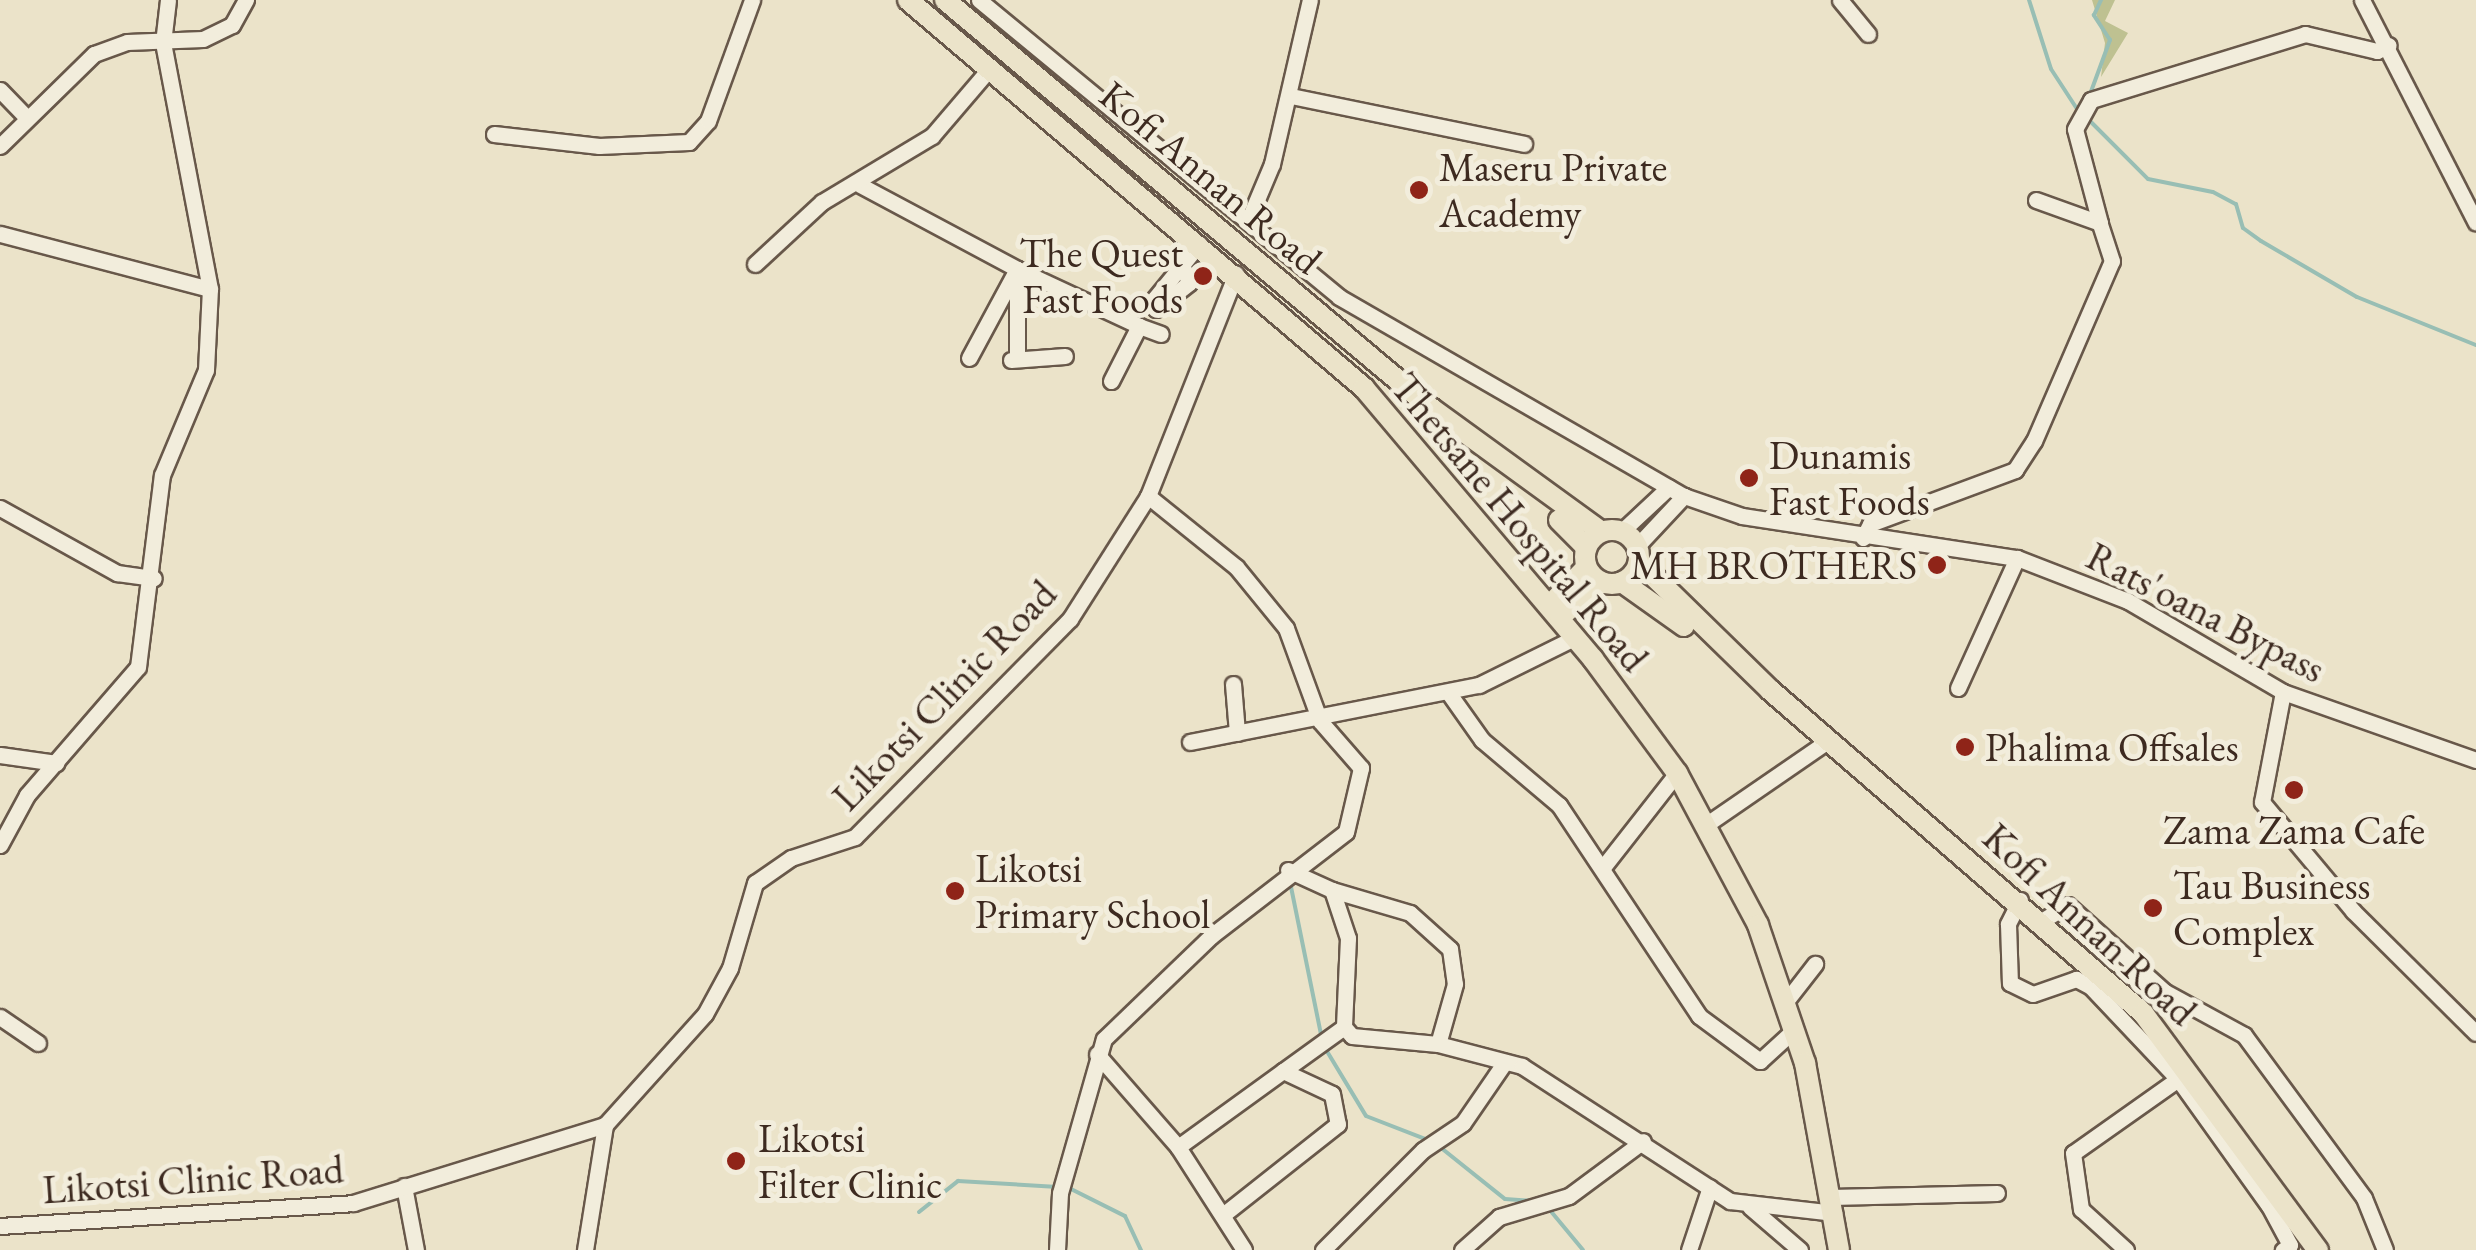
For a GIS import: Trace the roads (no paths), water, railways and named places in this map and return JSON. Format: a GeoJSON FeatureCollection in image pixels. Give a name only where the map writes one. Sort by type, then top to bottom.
{"type":"FeatureCollection","features":[{"type":"Feature","properties":{"kind":"main road","name":"Thetsane Hospital Road"},"geometry":{"type":"LineString","coordinates":[[908,0],[1236,274],[1364,388],[1576,637],[1677,773],[1706,824],[1787,1000],[1840,1250]]}},
{"type":"Feature","properties":{"kind":"main road","name":"Kofi Annan Road"},"geometry":{"type":"LineString","coordinates":[[945,0],[1603,557],[1770,690],[2043,920],[2192,1070],[2318,1250]]}},
{"type":"Feature","properties":{"kind":"main road","name":"Kofi Annan Road"},"geometry":{"type":"LineString","coordinates":[[1603,557],[1638,554],[1770,690]]}},
{"type":"Feature","properties":{"kind":"main road"},"geometry":{"type":"LineString","coordinates":[[1555,611],[1603,557],[1638,554]]}},
{"type":"Feature","properties":{"kind":"street"},"geometry":{"type":"LineString","coordinates":[[0,844],[56,763],[138,667],[154,578],[156,502],[206,370],[210,289],[162,43],[168,0]]}},
{"type":"Feature","properties":{"kind":"street"},"geometry":{"type":"LineString","coordinates":[[0,146],[94,54],[126,42],[162,43],[232,25],[246,0]]}},
{"type":"Feature","properties":{"kind":"street"},"geometry":{"type":"LineString","coordinates":[[494,134],[599,146],[688,142],[708,121],[752,0]]}},
{"type":"Feature","properties":{"kind":"street","name":"Rats'oana Bypass"},"geometry":{"type":"LineString","coordinates":[[979,0],[1338,297],[1684,496],[1863,538],[2017,558],[2128,601],[2283,692],[2476,760]]}},
{"type":"Feature","properties":{"kind":"street"},"geometry":{"type":"LineString","coordinates":[[1248,221],[1291,96],[1310,0]]}},
{"type":"Feature","properties":{"kind":"street"},"geometry":{"type":"LineString","coordinates":[[1840,0],[1868,34]]}},
{"type":"Feature","properties":{"kind":"street"},"geometry":{"type":"LineString","coordinates":[[2362,0],[2389,45],[2476,223]]}},
{"type":"Feature","properties":{"kind":"street"},"geometry":{"type":"LineString","coordinates":[[1863,538],[1870,524],[2015,470],[2102,295],[2112,261],[2076,129],[2091,100],[2305,34],[2377,51],[2389,45]]}},
{"type":"Feature","properties":{"kind":"street"},"geometry":{"type":"LineString","coordinates":[[756,264],[822,202],[860,184],[964,108],[990,68]]}},
{"type":"Feature","properties":{"kind":"street"},"geometry":{"type":"LineString","coordinates":[[0,90],[28,118]]}},
{"type":"Feature","properties":{"kind":"street"},"geometry":{"type":"LineString","coordinates":[[1291,96],[1524,144]]}},
{"type":"Feature","properties":{"kind":"street"},"geometry":{"type":"LineString","coordinates":[[860,184],[1017,269],[1161,334]]}},
{"type":"Feature","properties":{"kind":"street"},"geometry":{"type":"LineString","coordinates":[[2036,200],[2100,223]]}},
{"type":"Feature","properties":{"kind":"street"},"geometry":{"type":"LineString","coordinates":[[0,234],[210,289]]}},
{"type":"Feature","properties":{"kind":"street"},"geometry":{"type":"LineString","coordinates":[[1183,268],[1199,244]]}},
{"type":"Feature","properties":{"kind":"street"},"geometry":{"type":"LineString","coordinates":[[968,358],[1017,269]]}},
{"type":"Feature","properties":{"kind":"street"},"geometry":{"type":"LineString","coordinates":[[1017,269],[1012,359],[1065,356]]}},
{"type":"Feature","properties":{"kind":"street","name":"Likotsi Clinic Road"},"geometry":{"type":"LineString","coordinates":[[0,1226],[314,1208],[404,1186],[606,1125],[704,1014],[730,968],[754,883],[791,858],[855,837],[1070,619],[1148,496],[1236,274]]}},
{"type":"Feature","properties":{"kind":"street"},"geometry":{"type":"LineString","coordinates":[[1110,380],[1139,326]]}},
{"type":"Feature","properties":{"kind":"street"},"geometry":{"type":"LineString","coordinates":[[1603,557],[1669,487]]}},
{"type":"Feature","properties":{"kind":"street"},"geometry":{"type":"LineString","coordinates":[[1057,1250],[1060,1194],[1097,1054],[1135,1002],[1288,870],[1346,832],[1354,815],[1361,768],[1320,721],[1286,628],[1236,567],[1148,496]]}},
{"type":"Feature","properties":{"kind":"street"},"geometry":{"type":"LineString","coordinates":[[1638,554],[1684,496]]}},
{"type":"Feature","properties":{"kind":"street"},"geometry":{"type":"LineString","coordinates":[[0,508],[116,574],[154,578]]}},
{"type":"Feature","properties":{"kind":"street"},"geometry":{"type":"LineString","coordinates":[[1958,688],[2017,558]]}},
{"type":"Feature","properties":{"kind":"street"},"geometry":{"type":"LineString","coordinates":[[1190,742],[1320,721],[1448,692],[1576,637]]}},
{"type":"Feature","properties":{"kind":"street"},"geometry":{"type":"LineString","coordinates":[[1233,684],[1237,733]]}},
{"type":"Feature","properties":{"kind":"street"},"geometry":{"type":"LineString","coordinates":[[1448,692],[1482,740],[1559,805],[1604,866],[1698,1016],[1760,1062],[1795,1029]]}},
{"type":"Feature","properties":{"kind":"street"},"geometry":{"type":"LineString","coordinates":[[2283,692],[2262,802],[2352,911],[2476,1034]]}},
{"type":"Feature","properties":{"kind":"street"},"geometry":{"type":"LineString","coordinates":[[1706,824],[1829,740]]}},
{"type":"Feature","properties":{"kind":"street"},"geometry":{"type":"LineString","coordinates":[[0,755],[56,763]]}},
{"type":"Feature","properties":{"kind":"street"},"geometry":{"type":"LineString","coordinates":[[1604,866],[1677,773]]}},
{"type":"Feature","properties":{"kind":"street"},"geometry":{"type":"LineString","coordinates":[[1288,870],[1332,890],[1410,914],[1450,948],[1455,984],[1438,1044]]}},
{"type":"Feature","properties":{"kind":"street"},"geometry":{"type":"LineString","coordinates":[[1332,890],[1348,938],[1344,1026]]}},
{"type":"Feature","properties":{"kind":"street"},"geometry":{"type":"LineString","coordinates":[[2020,900],[2008,924],[2010,983],[2033,994],[2076,979],[2091,987],[2178,1079],[2270,1206],[2290,1246],[2284,1250]]}},
{"type":"Feature","properties":{"kind":"street"},"geometry":{"type":"LineString","coordinates":[[2043,920],[2068,905],[2165,992],[2244,1036],[2364,1198],[2385,1250]]}},
{"type":"Feature","properties":{"kind":"street"},"geometry":{"type":"LineString","coordinates":[[1787,1000],[1815,964]]}},
{"type":"Feature","properties":{"kind":"street"},"geometry":{"type":"LineString","coordinates":[[0,1017],[38,1042]]}},
{"type":"Feature","properties":{"kind":"street"},"geometry":{"type":"LineString","coordinates":[[1344,1026],[1363,1042],[1438,1044],[1505,1062],[1642,1140],[1710,1188],[1750,1207],[1800,1250]]}},
{"type":"Feature","properties":{"kind":"street"},"geometry":{"type":"LineString","coordinates":[[1178,1147],[1344,1026]]}},
{"type":"Feature","properties":{"kind":"street"},"geometry":{"type":"LineString","coordinates":[[1097,1054],[1178,1147],[1244,1250]]}},
{"type":"Feature","properties":{"kind":"street"},"geometry":{"type":"LineString","coordinates":[[1323,1250],[1476,1110],[1505,1062]]}},
{"type":"Feature","properties":{"kind":"street"},"geometry":{"type":"LineString","coordinates":[[1224,1214],[1338,1124],[1323,1084],[1283,1071]]}},
{"type":"Feature","properties":{"kind":"street"},"geometry":{"type":"LineString","coordinates":[[2126,1250],[2081,1209],[2074,1153],[2178,1079]]}},
{"type":"Feature","properties":{"kind":"street"},"geometry":{"type":"LineString","coordinates":[[585,1250],[606,1125]]}},
{"type":"Feature","properties":{"kind":"street"},"geometry":{"type":"LineString","coordinates":[[1462,1250],[1498,1218],[1569,1196],[1642,1140]]}},
{"type":"Feature","properties":{"kind":"street"},"geometry":{"type":"LineString","coordinates":[[404,1186],[416,1250]]}},
{"type":"Feature","properties":{"kind":"street"},"geometry":{"type":"LineString","coordinates":[[1689,1250],[1710,1188]]}},
{"type":"Feature","properties":{"kind":"street"},"geometry":{"type":"LineString","coordinates":[[1750,1207],[1996,1193]]}},
{"type":"Feature","properties":{"kind":"waterway"},"geometry":{"type":"LineString","coordinates":[[2029,0],[2051,69],[2079,112]]}},
{"type":"Feature","properties":{"kind":"waterway"},"geometry":{"type":"LineString","coordinates":[[2089,97],[2110,40],[2094,15],[2101,0]]}},
{"type":"Feature","properties":{"kind":"waterway"},"geometry":{"type":"LineString","coordinates":[[2087,118],[2148,179],[2213,192],[2236,204],[2243,228],[2357,297],[2476,345]]}},
{"type":"Feature","properties":{"kind":"waterway"},"geometry":{"type":"LineString","coordinates":[[1290,882],[1322,1039]]}},
{"type":"Feature","properties":{"kind":"waterway"},"geometry":{"type":"LineString","coordinates":[[1325,1048],[1366,1116],[1428,1140]]}},
{"type":"Feature","properties":{"kind":"waterway"},"geometry":{"type":"LineString","coordinates":[[1440,1147],[1505,1199],[1532,1201]]}},
{"type":"Feature","properties":{"kind":"waterway"},"geometry":{"type":"LineString","coordinates":[[919,1212],[958,1181],[1058,1187]]}},
{"type":"Feature","properties":{"kind":"waterway"},"geometry":{"type":"LineString","coordinates":[[1067,1187],[1125,1216],[1141,1250]]}},
{"type":"Feature","properties":{"kind":"waterway"},"geometry":{"type":"LineString","coordinates":[[1549,1209],[1583,1250]]}},
{"type":"Feature","properties":{"kind":"place","name":"Maseru Private Academy"},"geometry":{"type":"Point","coordinates":[1419,190]}},
{"type":"Feature","properties":{"kind":"place","name":"The Quest Fast Foods"},"geometry":{"type":"Point","coordinates":[1203,276]}},
{"type":"Feature","properties":{"kind":"place","name":"Dunamis Fast Foods"},"geometry":{"type":"Point","coordinates":[1749,478]}},
{"type":"Feature","properties":{"kind":"place","name":"MH BROTHERS"},"geometry":{"type":"Point","coordinates":[1937,565]}},
{"type":"Feature","properties":{"kind":"place","name":"Phalima Offsales"},"geometry":{"type":"Point","coordinates":[1965,747]}},
{"type":"Feature","properties":{"kind":"place","name":"Zama Zama Cafe"},"geometry":{"type":"Point","coordinates":[2294,790]}},
{"type":"Feature","properties":{"kind":"place","name":"Likotsi Primary School"},"geometry":{"type":"Point","coordinates":[955,891]}},
{"type":"Feature","properties":{"kind":"place","name":"Tau Business Complex"},"geometry":{"type":"Point","coordinates":[2153,908]}},
{"type":"Feature","properties":{"kind":"place","name":"Likotsi Filter Clinic"},"geometry":{"type":"Point","coordinates":[736,1161]}}]}
